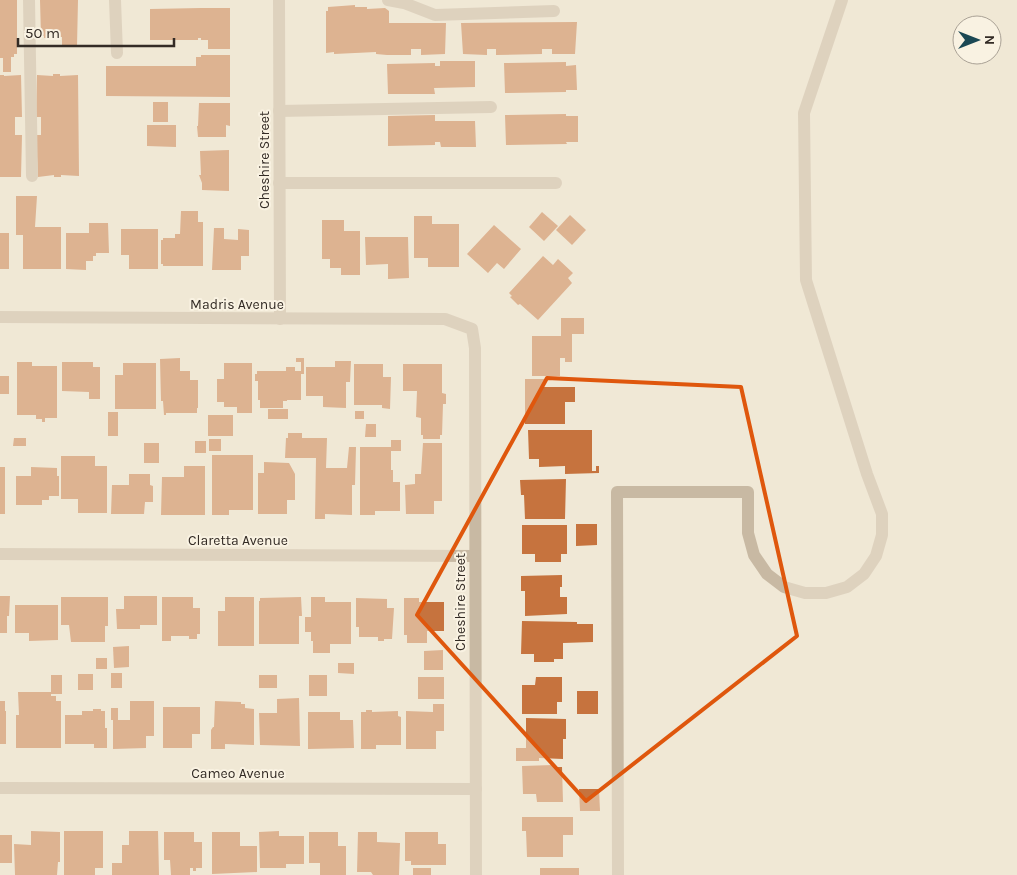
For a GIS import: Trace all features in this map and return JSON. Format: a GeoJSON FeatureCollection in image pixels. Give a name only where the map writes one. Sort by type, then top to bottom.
{"type":"FeatureCollection","features":[{"type":"Feature","properties":{"kind":"street"},"geometry":{"type":"LineString","coordinates":[[29,0],[32,176]]}},
{"type":"Feature","properties":{"kind":"street"},"geometry":{"type":"LineString","coordinates":[[115,0],[117,53]]}},
{"type":"Feature","properties":{"kind":"street","name":"Cheshire Street"},"geometry":{"type":"LineString","coordinates":[[279,0],[280,319]]}},
{"type":"Feature","properties":{"kind":"street"},"geometry":{"type":"LineString","coordinates":[[388,0],[404,3],[435,15],[554,12]]}},
{"type":"Feature","properties":{"kind":"street"},"geometry":{"type":"LineString","coordinates":[[618,875],[617,492],[748,492],[748,533],[754,555],[767,574],[784,587],[805,593],[826,593],[846,587],[864,574],[876,556],[882,535],[882,514],[864,465],[806,280],[804,113],[842,0]]}},
{"type":"Feature","properties":{"kind":"street"},"geometry":{"type":"LineString","coordinates":[[279,111],[491,107]]}},
{"type":"Feature","properties":{"kind":"street"},"geometry":{"type":"LineString","coordinates":[[279,183],[556,183]]}},
{"type":"Feature","properties":{"kind":"street","name":"Madris Avenue"},"geometry":{"type":"LineString","coordinates":[[0,317],[445,319],[472,329]]}},
{"type":"Feature","properties":{"kind":"street","name":"Cheshire Street"},"geometry":{"type":"LineString","coordinates":[[472,329],[475,348],[476,875]]}},
{"type":"Feature","properties":{"kind":"street","name":"Claretta Avenue"},"geometry":{"type":"LineString","coordinates":[[0,554],[475,556]]}},
{"type":"Feature","properties":{"kind":"street","name":"Cameo Avenue"},"geometry":{"type":"LineString","coordinates":[[0,788],[476,789]]}},
{"type":"Feature","properties":{"kind":"highlighted area"},"geometry":{"type":"Polygon","coordinates":[[[547,378],[741,387],[797,636],[586,801],[417,615],[547,378]]]}},
{"type":"Feature","properties":{"kind":"building"},"geometry":{"type":"Polygon","coordinates":[[[0,0],[17,0],[17,54],[11,57],[11,72],[3,72],[3,58],[0,58],[0,0]]]}},
{"type":"Feature","properties":{"kind":"building"},"geometry":{"type":"Polygon","coordinates":[[[40,0],[78,0],[77,46],[62,46],[62,37],[44,38],[44,36],[41,36],[40,0]]]}},
{"type":"Feature","properties":{"kind":"building"},"geometry":{"type":"Polygon","coordinates":[[[355,5],[355,7],[367,7],[367,9],[385,8],[389,11],[389,23],[446,23],[445,54],[421,55],[421,49],[411,49],[411,55],[387,55],[376,54],[376,52],[326,53],[326,11],[328,11],[328,7],[355,5]]]}},
{"type":"Feature","properties":{"kind":"building"},"geometry":{"type":"Polygon","coordinates":[[[230,8],[230,49],[208,49],[208,40],[201,40],[201,38],[198,38],[198,40],[150,40],[150,9],[230,8]]]}},
{"type":"Feature","properties":{"kind":"building"},"geometry":{"type":"Polygon","coordinates":[[[577,22],[575,54],[552,54],[552,49],[542,49],[542,54],[496,55],[496,49],[487,49],[487,55],[463,54],[461,23],[577,22]]]}},
{"type":"Feature","properties":{"kind":"building"},"geometry":{"type":"Polygon","coordinates":[[[201,55],[230,55],[230,97],[106,96],[106,66],[196,66],[196,57],[201,57],[201,55]]]}},
{"type":"Feature","properties":{"kind":"building"},"geometry":{"type":"Polygon","coordinates":[[[440,61],[475,61],[475,87],[434,88],[435,94],[388,94],[387,64],[435,63],[435,66],[440,66],[440,61]]]}},
{"type":"Feature","properties":{"kind":"building"},"geometry":{"type":"Polygon","coordinates":[[[566,62],[566,66],[576,65],[577,90],[566,90],[566,92],[505,93],[504,63],[566,62]]]}},
{"type":"Feature","properties":{"kind":"building"},"geometry":{"type":"Polygon","coordinates":[[[53,74],[60,74],[60,76],[78,75],[79,176],[61,175],[61,177],[54,177],[54,175],[38,177],[36,135],[41,135],[41,117],[36,117],[37,75],[53,76],[53,74]]]}},
{"type":"Feature","properties":{"kind":"building"},"geometry":{"type":"Polygon","coordinates":[[[0,75],[21,75],[22,117],[15,117],[15,135],[22,135],[21,177],[0,177],[0,75]]]}},
{"type":"Feature","properties":{"kind":"building"},"geometry":{"type":"Polygon","coordinates":[[[153,102],[168,102],[168,122],[153,122],[153,102]]]}},
{"type":"Feature","properties":{"kind":"building"},"geometry":{"type":"Polygon","coordinates":[[[199,103],[230,103],[230,126],[226,125],[226,137],[198,137],[199,103]]]}},
{"type":"Feature","properties":{"kind":"building"},"geometry":{"type":"Polygon","coordinates":[[[566,114],[566,116],[578,116],[578,142],[566,142],[567,144],[506,145],[505,115],[566,114]]]}},
{"type":"Feature","properties":{"kind":"building"},"geometry":{"type":"Polygon","coordinates":[[[435,115],[435,121],[475,121],[476,147],[441,147],[440,142],[435,142],[435,145],[388,146],[388,116],[435,115]]]}},
{"type":"Feature","properties":{"kind":"building"},"geometry":{"type":"Polygon","coordinates":[[[147,125],[176,125],[176,147],[147,146],[147,125]]]}},
{"type":"Feature","properties":{"kind":"building"},"geometry":{"type":"Polygon","coordinates":[[[229,150],[229,191],[202,190],[199,175],[201,175],[200,151],[229,150]]]}},
{"type":"Feature","properties":{"kind":"building"},"geometry":{"type":"Polygon","coordinates":[[[16,196],[37,196],[35,227],[61,227],[61,269],[23,269],[23,235],[16,235],[16,196]]]}},
{"type":"Feature","properties":{"kind":"building"},"geometry":{"type":"Polygon","coordinates":[[[181,211],[198,211],[198,222],[203,222],[203,266],[163,266],[161,264],[161,240],[163,238],[175,238],[175,234],[180,234],[181,211]]]}},
{"type":"Feature","properties":{"kind":"building"},"geometry":{"type":"Polygon","coordinates":[[[542,212],[558,226],[544,241],[529,227],[542,212]]]}},
{"type":"Feature","properties":{"kind":"building"},"geometry":{"type":"Polygon","coordinates":[[[570,215],[586,230],[572,245],[556,230],[570,215]]]}},
{"type":"Feature","properties":{"kind":"building"},"geometry":{"type":"Polygon","coordinates":[[[414,216],[432,216],[432,224],[459,224],[459,267],[428,267],[428,258],[414,258],[414,216]]]}},
{"type":"Feature","properties":{"kind":"building"},"geometry":{"type":"Polygon","coordinates":[[[322,220],[344,220],[344,231],[360,231],[360,275],[341,275],[341,268],[330,268],[330,259],[322,259],[322,220]]]}},
{"type":"Feature","properties":{"kind":"building"},"geometry":{"type":"Polygon","coordinates":[[[89,223],[108,223],[109,253],[96,253],[96,256],[93,256],[93,261],[86,261],[86,270],[66,269],[66,233],[89,233],[89,223]]]}},
{"type":"Feature","properties":{"kind":"building"},"geometry":{"type":"Polygon","coordinates":[[[494,225],[521,249],[504,269],[497,263],[488,273],[467,254],[494,225]]]}},
{"type":"Feature","properties":{"kind":"building"},"geometry":{"type":"Polygon","coordinates":[[[214,228],[224,228],[224,239],[238,240],[238,229],[249,230],[249,256],[241,256],[241,270],[212,270],[214,228]]]}},
{"type":"Feature","properties":{"kind":"building"},"geometry":{"type":"Polygon","coordinates":[[[121,229],[158,229],[158,269],[129,269],[129,255],[121,255],[121,229]]]}},
{"type":"Feature","properties":{"kind":"building"},"geometry":{"type":"Polygon","coordinates":[[[0,233],[9,233],[9,269],[0,269],[0,233]]]}},
{"type":"Feature","properties":{"kind":"building"},"geometry":{"type":"Polygon","coordinates":[[[365,237],[408,237],[409,278],[388,279],[388,264],[366,265],[365,237]]]}},
{"type":"Feature","properties":{"kind":"building"},"geometry":{"type":"Polygon","coordinates":[[[543,256],[553,265],[558,259],[573,273],[568,278],[572,283],[538,320],[520,304],[518,305],[510,297],[512,296],[509,293],[543,256]]]}},
{"type":"Feature","properties":{"kind":"building"},"geometry":{"type":"Polygon","coordinates":[[[561,318],[584,318],[584,334],[572,334],[572,362],[565,362],[565,358],[560,358],[560,376],[532,376],[532,336],[561,336],[561,318]]]}},
{"type":"Feature","properties":{"kind":"building"},"geometry":{"type":"Polygon","coordinates":[[[180,358],[180,371],[190,371],[190,380],[198,380],[197,413],[166,413],[164,415],[163,401],[161,401],[160,359],[180,358]]]}},
{"type":"Feature","properties":{"kind":"building"},"geometry":{"type":"Polygon","coordinates":[[[296,358],[304,358],[304,374],[301,374],[301,400],[283,401],[283,408],[260,408],[258,381],[255,381],[257,371],[286,371],[286,367],[295,367],[295,371],[301,371],[301,362],[296,362],[296,358]]]}},
{"type":"Feature","properties":{"kind":"building"},"geometry":{"type":"Polygon","coordinates":[[[335,361],[351,361],[350,382],[346,382],[346,408],[323,407],[323,396],[306,396],[306,367],[335,367],[335,361]]]}},
{"type":"Feature","properties":{"kind":"building"},"geometry":{"type":"Polygon","coordinates":[[[17,362],[32,362],[32,366],[57,366],[57,418],[45,418],[45,422],[42,422],[42,419],[36,419],[36,415],[17,415],[17,362]]]}},
{"type":"Feature","properties":{"kind":"building"},"geometry":{"type":"Polygon","coordinates":[[[62,362],[93,362],[93,367],[100,367],[100,399],[89,399],[89,392],[62,391],[62,362]]]}},
{"type":"Feature","properties":{"kind":"building"},"geometry":{"type":"Polygon","coordinates":[[[123,363],[156,363],[156,409],[115,409],[115,375],[123,375],[123,363]]]}},
{"type":"Feature","properties":{"kind":"building"},"geometry":{"type":"Polygon","coordinates":[[[224,363],[252,363],[252,413],[237,413],[237,407],[224,407],[224,402],[217,402],[217,379],[224,379],[224,363]]]}},
{"type":"Feature","properties":{"kind":"building"},"geometry":{"type":"Polygon","coordinates":[[[354,364],[383,364],[383,377],[391,377],[390,409],[382,408],[382,405],[354,405],[354,364]]]}},
{"type":"Feature","properties":{"kind":"building"},"geometry":{"type":"Polygon","coordinates":[[[403,364],[442,364],[442,393],[446,394],[446,404],[443,404],[442,435],[440,435],[440,439],[423,439],[423,435],[421,435],[421,418],[416,417],[417,391],[403,391],[403,364]]]}},
{"type":"Feature","properties":{"kind":"building"},"geometry":{"type":"Polygon","coordinates":[[[0,376],[9,376],[9,394],[0,394],[0,376]]]}},
{"type":"Feature","properties":{"kind":"building"},"geometry":{"type":"Polygon","coordinates":[[[525,379],[544,379],[544,387],[575,387],[575,402],[565,402],[565,424],[525,424],[525,379]]]}},
{"type":"Feature","properties":{"kind":"building"},"geometry":{"type":"Polygon","coordinates":[[[268,409],[288,409],[288,419],[268,419],[268,409]]]}},
{"type":"Feature","properties":{"kind":"building"},"geometry":{"type":"Polygon","coordinates":[[[355,411],[364,411],[364,419],[355,419],[355,411]]]}},
{"type":"Feature","properties":{"kind":"building"},"geometry":{"type":"Polygon","coordinates":[[[108,412],[118,412],[118,436],[108,436],[108,412]]]}},
{"type":"Feature","properties":{"kind":"building"},"geometry":{"type":"Polygon","coordinates":[[[208,415],[233,415],[233,436],[208,436],[208,415]]]}},
{"type":"Feature","properties":{"kind":"building"},"geometry":{"type":"Polygon","coordinates":[[[366,424],[376,424],[376,437],[365,437],[366,424]]]}},
{"type":"Feature","properties":{"kind":"building"},"geometry":{"type":"Polygon","coordinates":[[[528,430],[592,430],[592,471],[596,471],[596,466],[599,466],[599,473],[565,474],[565,466],[539,467],[539,459],[529,459],[528,430]]]}},
{"type":"Feature","properties":{"kind":"building"},"geometry":{"type":"Polygon","coordinates":[[[288,433],[302,433],[302,438],[327,438],[326,468],[347,468],[349,447],[356,447],[355,485],[352,485],[352,515],[325,514],[325,519],[315,519],[316,458],[285,458],[288,433]]]}},
{"type":"Feature","properties":{"kind":"building"},"geometry":{"type":"Polygon","coordinates":[[[14,438],[26,438],[26,446],[13,446],[14,438]]]}},
{"type":"Feature","properties":{"kind":"building"},"geometry":{"type":"Polygon","coordinates":[[[209,439],[221,439],[221,451],[209,451],[209,439]]]}},
{"type":"Feature","properties":{"kind":"building"},"geometry":{"type":"Polygon","coordinates":[[[391,440],[401,440],[401,451],[391,451],[393,482],[400,482],[400,511],[375,511],[375,515],[360,515],[360,447],[391,447],[391,440]]]}},
{"type":"Feature","properties":{"kind":"building"},"geometry":{"type":"Polygon","coordinates":[[[195,441],[206,441],[206,453],[195,453],[195,441]]]}},
{"type":"Feature","properties":{"kind":"building"},"geometry":{"type":"Polygon","coordinates":[[[144,443],[159,443],[159,463],[144,463],[144,443]]]}},
{"type":"Feature","properties":{"kind":"building"},"geometry":{"type":"Polygon","coordinates":[[[423,443],[442,443],[442,501],[434,501],[434,514],[406,514],[405,485],[415,484],[415,474],[421,474],[423,443]]]}},
{"type":"Feature","properties":{"kind":"building"},"geometry":{"type":"Polygon","coordinates":[[[212,455],[253,455],[253,510],[229,510],[229,515],[212,515],[212,455]]]}},
{"type":"Feature","properties":{"kind":"building"},"geometry":{"type":"Polygon","coordinates":[[[61,456],[95,456],[95,466],[107,466],[107,513],[78,513],[78,499],[61,499],[61,456]]]}},
{"type":"Feature","properties":{"kind":"building"},"geometry":{"type":"Polygon","coordinates":[[[264,462],[289,463],[295,474],[295,500],[287,500],[287,514],[258,514],[258,473],[264,473],[264,462]]]}},
{"type":"Feature","properties":{"kind":"building"},"geometry":{"type":"Polygon","coordinates":[[[184,466],[205,466],[205,515],[161,515],[162,477],[184,477],[184,466]]]}},
{"type":"Feature","properties":{"kind":"building"},"geometry":{"type":"Polygon","coordinates":[[[0,467],[5,467],[5,514],[0,514],[0,467]]]}},
{"type":"Feature","properties":{"kind":"building"},"geometry":{"type":"Polygon","coordinates":[[[31,467],[57,468],[59,496],[49,496],[49,500],[42,500],[42,505],[16,505],[16,476],[31,476],[31,467]]]}},
{"type":"Feature","properties":{"kind":"building"},"geometry":{"type":"Polygon","coordinates":[[[129,474],[150,474],[150,485],[153,486],[153,502],[145,502],[144,514],[111,514],[112,485],[129,485],[129,474]]]}},
{"type":"Feature","properties":{"kind":"building"},"geometry":{"type":"Polygon","coordinates":[[[566,479],[565,519],[525,519],[524,495],[521,495],[520,480],[566,479]]]}},
{"type":"Feature","properties":{"kind":"building"},"geometry":{"type":"Polygon","coordinates":[[[576,524],[597,524],[597,545],[576,546],[576,524]]]}},
{"type":"Feature","properties":{"kind":"building"},"geometry":{"type":"Polygon","coordinates":[[[522,525],[567,525],[567,554],[561,554],[561,562],[535,562],[535,554],[522,554],[522,525]]]}},
{"type":"Feature","properties":{"kind":"building"},"geometry":{"type":"Polygon","coordinates":[[[562,575],[560,597],[567,597],[567,614],[525,616],[525,591],[521,591],[521,576],[562,575]]]}},
{"type":"Feature","properties":{"kind":"building"},"geometry":{"type":"Polygon","coordinates":[[[0,596],[10,596],[7,633],[0,633],[0,596]]]}},
{"type":"Feature","properties":{"kind":"building"},"geometry":{"type":"Polygon","coordinates":[[[124,596],[157,596],[157,625],[140,625],[140,629],[117,629],[116,609],[124,609],[124,596]]]}},
{"type":"Feature","properties":{"kind":"building"},"geometry":{"type":"Polygon","coordinates":[[[61,597],[108,597],[108,626],[105,626],[105,642],[71,642],[69,625],[61,625],[61,597]]]}},
{"type":"Feature","properties":{"kind":"building"},"geometry":{"type":"Polygon","coordinates":[[[162,597],[193,597],[193,608],[200,608],[200,634],[197,634],[197,639],[189,639],[189,636],[171,636],[171,641],[162,641],[162,597]]]}},
{"type":"Feature","properties":{"kind":"building"},"geometry":{"type":"Polygon","coordinates":[[[225,597],[254,597],[254,646],[218,646],[218,611],[225,611],[225,597]]]}},
{"type":"Feature","properties":{"kind":"building"},"geometry":{"type":"Polygon","coordinates":[[[301,597],[302,616],[299,616],[299,644],[259,644],[260,598],[301,597]]]}},
{"type":"Feature","properties":{"kind":"building"},"geometry":{"type":"Polygon","coordinates":[[[311,597],[325,597],[325,602],[351,602],[351,644],[330,644],[330,653],[313,653],[311,632],[305,632],[305,617],[311,617],[311,597]]]}},
{"type":"Feature","properties":{"kind":"building"},"geometry":{"type":"Polygon","coordinates":[[[356,598],[387,599],[387,608],[394,608],[392,639],[378,641],[378,637],[359,637],[359,627],[356,627],[356,598]]]}},
{"type":"Feature","properties":{"kind":"building"},"geometry":{"type":"Polygon","coordinates":[[[404,598],[419,598],[419,602],[444,602],[444,631],[427,631],[427,643],[407,643],[407,635],[404,635],[404,598]]]}},
{"type":"Feature","properties":{"kind":"building"},"geometry":{"type":"Polygon","coordinates":[[[15,605],[58,605],[58,640],[29,641],[29,633],[15,633],[15,605]]]}},
{"type":"Feature","properties":{"kind":"building"},"geometry":{"type":"Polygon","coordinates":[[[522,621],[593,624],[593,642],[563,643],[563,659],[554,659],[554,662],[534,662],[534,654],[521,654],[522,621]]]}},
{"type":"Feature","properties":{"kind":"building"},"geometry":{"type":"Polygon","coordinates":[[[129,646],[129,667],[114,668],[113,647],[129,646]]]}},
{"type":"Feature","properties":{"kind":"building"},"geometry":{"type":"Polygon","coordinates":[[[443,650],[443,670],[424,670],[424,651],[443,650]]]}},
{"type":"Feature","properties":{"kind":"building"},"geometry":{"type":"Polygon","coordinates":[[[96,658],[107,658],[107,669],[96,669],[96,658]]]}},
{"type":"Feature","properties":{"kind":"building"},"geometry":{"type":"Polygon","coordinates":[[[338,663],[354,663],[354,674],[338,673],[338,663]]]}},
{"type":"Feature","properties":{"kind":"building"},"geometry":{"type":"Polygon","coordinates":[[[111,673],[122,673],[122,688],[111,688],[111,673]]]}},
{"type":"Feature","properties":{"kind":"building"},"geometry":{"type":"Polygon","coordinates":[[[78,674],[93,674],[93,690],[78,690],[78,674]]]}},
{"type":"Feature","properties":{"kind":"building"},"geometry":{"type":"Polygon","coordinates":[[[51,675],[62,675],[62,694],[51,694],[51,696],[56,696],[56,701],[61,701],[61,748],[16,748],[16,715],[19,715],[18,692],[51,692],[51,675]]]}},
{"type":"Feature","properties":{"kind":"building"},"geometry":{"type":"Polygon","coordinates":[[[259,675],[277,675],[277,688],[259,688],[259,675]]]}},
{"type":"Feature","properties":{"kind":"building"},"geometry":{"type":"Polygon","coordinates":[[[309,675],[327,675],[327,696],[309,696],[309,675]]]}},
{"type":"Feature","properties":{"kind":"building"},"geometry":{"type":"Polygon","coordinates":[[[418,677],[444,677],[444,699],[418,699],[418,677]]]}},
{"type":"Feature","properties":{"kind":"building"},"geometry":{"type":"Polygon","coordinates":[[[536,677],[562,677],[562,702],[557,702],[557,714],[522,714],[522,685],[535,685],[536,677]]]}},
{"type":"Feature","properties":{"kind":"building"},"geometry":{"type":"Polygon","coordinates":[[[577,691],[598,691],[598,714],[577,714],[577,691]]]}},
{"type":"Feature","properties":{"kind":"building"},"geometry":{"type":"Polygon","coordinates":[[[299,698],[300,746],[260,745],[259,713],[277,713],[277,699],[299,698]]]}},
{"type":"Feature","properties":{"kind":"building"},"geometry":{"type":"Polygon","coordinates":[[[0,701],[5,701],[6,744],[0,744],[0,701]]]}},
{"type":"Feature","properties":{"kind":"building"},"geometry":{"type":"Polygon","coordinates":[[[130,701],[154,701],[154,736],[146,736],[146,748],[113,749],[111,708],[118,708],[118,720],[130,720],[130,701]]]}},
{"type":"Feature","properties":{"kind":"building"},"geometry":{"type":"Polygon","coordinates":[[[215,701],[241,702],[241,704],[245,704],[245,708],[254,709],[254,745],[225,744],[225,749],[211,749],[211,730],[214,727],[215,701]]]}},
{"type":"Feature","properties":{"kind":"building"},"geometry":{"type":"Polygon","coordinates":[[[433,704],[444,704],[444,731],[436,731],[436,749],[406,749],[406,711],[433,712],[433,704]]]}},
{"type":"Feature","properties":{"kind":"building"},"geometry":{"type":"Polygon","coordinates":[[[163,707],[200,707],[200,734],[192,734],[192,748],[163,748],[163,707]]]}},
{"type":"Feature","properties":{"kind":"building"},"geometry":{"type":"Polygon","coordinates":[[[93,709],[105,711],[107,748],[94,748],[94,744],[65,744],[65,715],[82,715],[82,711],[93,711],[93,709]]]}},
{"type":"Feature","properties":{"kind":"building"},"geometry":{"type":"Polygon","coordinates":[[[366,710],[372,710],[372,712],[398,711],[398,716],[401,717],[401,745],[376,745],[376,749],[361,749],[361,712],[366,712],[366,710]]]}},
{"type":"Feature","properties":{"kind":"building"},"geometry":{"type":"Polygon","coordinates":[[[308,712],[340,712],[340,720],[353,720],[354,748],[308,749],[308,712]]]}},
{"type":"Feature","properties":{"kind":"building"},"geometry":{"type":"Polygon","coordinates":[[[526,718],[566,719],[563,759],[539,758],[539,761],[516,761],[516,748],[526,748],[526,718]]]}},
{"type":"Feature","properties":{"kind":"building"},"geometry":{"type":"Polygon","coordinates":[[[553,765],[553,767],[562,767],[563,802],[537,802],[536,794],[523,794],[522,766],[553,765]]]}},
{"type":"Feature","properties":{"kind":"building"},"geometry":{"type":"Polygon","coordinates":[[[579,789],[599,789],[600,811],[580,811],[579,789]]]}},
{"type":"Feature","properties":{"kind":"building"},"geometry":{"type":"Polygon","coordinates":[[[522,817],[573,817],[573,835],[563,835],[563,857],[527,857],[526,831],[522,831],[522,817]]]}},
{"type":"Feature","properties":{"kind":"building"},"geometry":{"type":"Polygon","coordinates":[[[31,831],[60,832],[60,862],[58,862],[57,875],[15,875],[14,844],[31,845],[31,831]]]}},
{"type":"Feature","properties":{"kind":"building"},"geometry":{"type":"Polygon","coordinates":[[[64,831],[103,831],[103,868],[95,868],[95,875],[64,875],[64,831]]]}},
{"type":"Feature","properties":{"kind":"building"},"geometry":{"type":"Polygon","coordinates":[[[129,831],[158,831],[159,875],[112,875],[112,863],[122,863],[122,845],[129,845],[129,831]]]}},
{"type":"Feature","properties":{"kind":"building"},"geometry":{"type":"Polygon","coordinates":[[[279,831],[279,836],[304,836],[304,864],[286,864],[286,868],[260,868],[259,832],[279,831]]]}},
{"type":"Feature","properties":{"kind":"building"},"geometry":{"type":"Polygon","coordinates":[[[164,832],[194,832],[194,842],[202,842],[202,868],[196,868],[196,871],[193,871],[193,868],[190,868],[190,875],[171,875],[170,860],[164,860],[164,832]]]}},
{"type":"Feature","properties":{"kind":"building"},"geometry":{"type":"Polygon","coordinates":[[[212,832],[240,832],[240,846],[257,846],[257,872],[212,874],[212,832]]]}},
{"type":"Feature","properties":{"kind":"building"},"geometry":{"type":"Polygon","coordinates":[[[309,832],[338,832],[338,846],[346,846],[346,875],[320,875],[320,863],[309,863],[309,832]]]}},
{"type":"Feature","properties":{"kind":"building"},"geometry":{"type":"Polygon","coordinates":[[[358,832],[377,832],[377,842],[400,843],[399,875],[373,875],[371,872],[357,872],[358,832]]]}},
{"type":"Feature","properties":{"kind":"building"},"geometry":{"type":"Polygon","coordinates":[[[405,832],[438,832],[438,844],[446,844],[446,865],[411,865],[411,861],[405,861],[405,832]]]}},
{"type":"Feature","properties":{"kind":"building"},"geometry":{"type":"Polygon","coordinates":[[[0,835],[12,835],[12,863],[0,863],[0,835]]]}},
{"type":"Feature","properties":{"kind":"building"},"geometry":{"type":"Polygon","coordinates":[[[413,868],[431,868],[431,875],[413,875],[413,868]]]}},
{"type":"Feature","properties":{"kind":"building"},"geometry":{"type":"Polygon","coordinates":[[[540,868],[579,868],[579,875],[540,875],[540,868]]]}}]}
